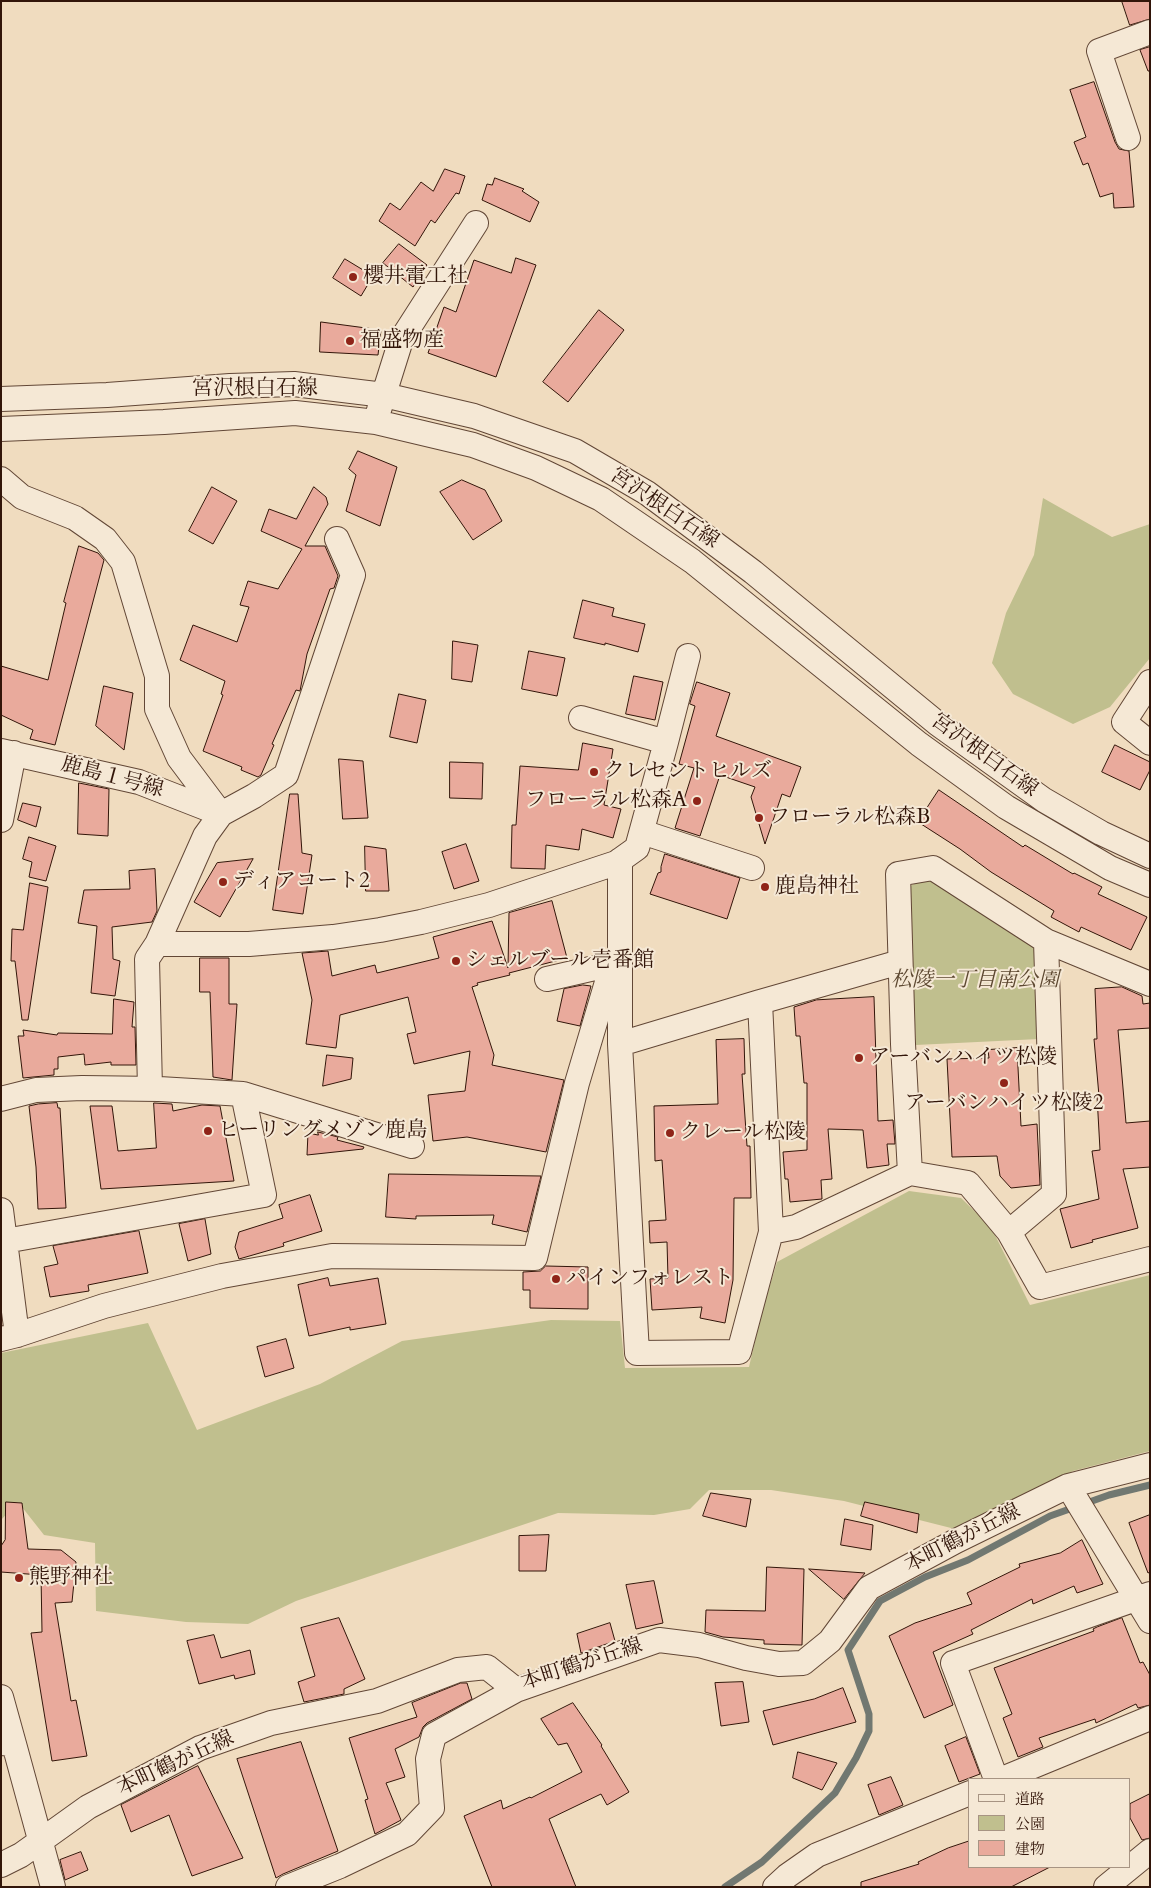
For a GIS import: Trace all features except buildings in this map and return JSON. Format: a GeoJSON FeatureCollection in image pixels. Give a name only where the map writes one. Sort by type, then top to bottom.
{"type":"FeatureCollection","features":[{"type":"Feature","properties":{"kind":"street"},"geometry":{"type":"LineString","coordinates":[[1128,138],[1099,51],[1150,32]]}},
{"type":"Feature","properties":{"kind":"street"},"geometry":{"type":"LineString","coordinates":[[376,422],[401,340],[476,223]]}},
{"type":"Feature","properties":{"kind":"street","name":"宮沢根白石線"},"geometry":{"type":"LineString","coordinates":[[1,399],[107,396],[230,386],[294,384],[384,395],[474,416],[575,451],[647,492],[753,572],[938,724],[1044,800],[1101,833],[1150,856]]}},
{"type":"Feature","properties":{"kind":"street"},"geometry":{"type":"LineString","coordinates":[[1,429],[164,422],[295,412],[376,422],[473,445],[536,468],[600,499],[692,561],[919,744],[1006,807],[1110,868],[1150,885]]}},
{"type":"Feature","properties":{"kind":"street"},"geometry":{"type":"LineString","coordinates":[[1,479],[22,497],[75,518],[105,539],[123,562],[157,676],[157,709],[179,758],[221,814]]}},
{"type":"Feature","properties":{"kind":"street"},"geometry":{"type":"LineString","coordinates":[[150,1089],[147,960],[157,944],[205,836],[221,814],[254,796],[286,775],[353,575],[337,539]]}},
{"type":"Feature","properties":{"kind":"street"},"geometry":{"type":"LineString","coordinates":[[157,944],[249,944],[321,938],[422,922],[489,905],[616,864],[637,848],[688,656]]}},
{"type":"Feature","properties":{"kind":"street"},"geometry":{"type":"LineString","coordinates":[[1150,682],[1124,722],[1150,744]]}},
{"type":"Feature","properties":{"kind":"street"},"geometry":{"type":"LineString","coordinates":[[581,718],[666,742]]}},
{"type":"Feature","properties":{"kind":"street"},"geometry":{"type":"LineString","coordinates":[[1,820],[8,752]]}},
{"type":"Feature","properties":{"kind":"street","name":"鹿島１号線"},"geometry":{"type":"LineString","coordinates":[[8,752],[139,782],[221,814]]}},
{"type":"Feature","properties":{"kind":"street"},"geometry":{"type":"LineString","coordinates":[[642,832],[752,868]]}},
{"type":"Feature","properties":{"kind":"street"},"geometry":{"type":"LineString","coordinates":[[620,860],[620,1044],[637,1353],[739,1352],[771,1232],[760,1002]]}},
{"type":"Feature","properties":{"kind":"street"},"geometry":{"type":"LineString","coordinates":[[910,1173],[900,962],[898,874],[933,868],[1046,941],[1150,984]]}},
{"type":"Feature","properties":{"kind":"street"},"geometry":{"type":"LineString","coordinates":[[321,938],[330,930],[352,919],[410,915],[483,895]]}},
{"type":"Feature","properties":{"kind":"street"},"geometry":{"type":"LineString","coordinates":[[1,1210],[5,1241],[9,1337],[104,1306],[222,1276],[332,1256],[535,1258],[577,1083],[620,935]]}},
{"type":"Feature","properties":{"kind":"street"},"geometry":{"type":"LineString","coordinates":[[1009,1232],[1054,1194],[1046,941]]}},
{"type":"Feature","properties":{"kind":"street"},"geometry":{"type":"LineString","coordinates":[[620,1044],[900,962]]}},
{"type":"Feature","properties":{"kind":"street"},"geometry":{"type":"LineString","coordinates":[[547,979],[612,964]]}},
{"type":"Feature","properties":{"kind":"street"},"geometry":{"type":"LineString","coordinates":[[1,1099],[36,1090],[82,1088],[150,1089],[243,1094],[412,1146]]}},
{"type":"Feature","properties":{"kind":"street"},"geometry":{"type":"LineString","coordinates":[[5,1241],[264,1195],[243,1094]]}},
{"type":"Feature","properties":{"kind":"street"},"geometry":{"type":"LineString","coordinates":[[771,1232],[796,1227],[910,1173],[968,1183],[1009,1232],[1040,1287],[1150,1259]]}},
{"type":"Feature","properties":{"kind":"street","name":"本町鶴が丘線"},"geometry":{"type":"LineString","coordinates":[[1,1865],[41,1841],[88,1807],[192,1753],[271,1723],[377,1701],[458,1670],[487,1667],[516,1690],[659,1640],[699,1644],[746,1658],[778,1664],[803,1663],[830,1641],[869,1588],[956,1541],[1071,1491],[1150,1465]]}},
{"type":"Feature","properties":{"kind":"street"},"geometry":{"type":"LineString","coordinates":[[1071,1491],[1086,1517],[1143,1597],[1150,1621]]}},
{"type":"Feature","properties":{"kind":"street"},"geometry":{"type":"LineString","coordinates":[[996,1778],[952,1663],[1143,1597]]}},
{"type":"Feature","properties":{"kind":"street"},"geometry":{"type":"LineString","coordinates":[[288,1887],[340,1866],[407,1834],[432,1808],[428,1759],[434,1736],[516,1690]]}},
{"type":"Feature","properties":{"kind":"street"},"geometry":{"type":"LineString","coordinates":[[1,1697],[8,1744],[41,1841],[53,1887]]}},
{"type":"Feature","properties":{"kind":"street"},"geometry":{"type":"LineString","coordinates":[[1004,1778],[1150,1718]]}},
{"type":"Feature","properties":{"kind":"street"},"geometry":{"type":"LineString","coordinates":[[775,1887],[787,1876],[817,1856],[968,1794]]}},
{"type":"Feature","properties":{"kind":"street"},"geometry":{"type":"LineString","coordinates":[[1131,1867],[1150,1851]]}},
{"type":"Feature","properties":{"kind":"street"},"geometry":{"type":"LineString","coordinates":[[1106,1887],[1129,1868]]}},
{"type":"Feature","properties":{"kind":"green space"},"geometry":{"type":"Polygon","coordinates":[[[1043,498],[1112,537],[1150,524],[1150,658],[1110,707],[1073,724],[1013,694],[992,663],[1006,613],[1034,555],[1043,498]]]}},
{"type":"Feature","properties":{"kind":"green space","name":"松陵一丁目南公園"},"geometry":{"type":"Polygon","coordinates":[[[927,878],[1034,946],[1039,1039],[916,1045],[908,887],[927,878]]]}},
{"type":"Feature","properties":{"kind":"green space"},"geometry":{"type":"Polygon","coordinates":[[[909,1191],[961,1198],[991,1227],[1030,1305],[1150,1275],[1150,1451],[1073,1471],[955,1529],[844,1501],[771,1490],[709,1490],[690,1509],[654,1515],[558,1513],[296,1601],[248,1624],[186,1622],[96,1611],[95,1543],[44,1535],[18,1502],[1,1520],[1,1353],[148,1323],[197,1430],[320,1384],[402,1341],[551,1320],[620,1321],[625,1368],[749,1367],[761,1315],[777,1262],[909,1191]]]}},
{"type":"Feature","properties":{"kind":"waterway"},"geometry":{"type":"LineString","coordinates":[[725,1887],[762,1862],[835,1793],[856,1758],[869,1731],[869,1714],[848,1650],[880,1601],[925,1577],[968,1560],[1050,1516],[1109,1495],[1150,1485]]}},
{"type":"Feature","properties":{"kind":"place","name":"櫻井電工社"},"geometry":{"type":"Point","coordinates":[353,277]}},
{"type":"Feature","properties":{"kind":"place","name":"福盛物産"},"geometry":{"type":"Point","coordinates":[350,341]}},
{"type":"Feature","properties":{"kind":"place","name":"クレセントヒルズ"},"geometry":{"type":"Point","coordinates":[594,772]}},
{"type":"Feature","properties":{"kind":"place","name":"フローラル松森A"},"geometry":{"type":"Point","coordinates":[697,801]}},
{"type":"Feature","properties":{"kind":"place","name":"フローラル松森B"},"geometry":{"type":"Point","coordinates":[759,818]}},
{"type":"Feature","properties":{"kind":"place","name":"ディアコート2"},"geometry":{"type":"Point","coordinates":[223,882]}},
{"type":"Feature","properties":{"kind":"place","name":"鹿島神社"},"geometry":{"type":"Point","coordinates":[765,887]}},
{"type":"Feature","properties":{"kind":"place","name":"シェルブール壱番館"},"geometry":{"type":"Point","coordinates":[456,961]}},
{"type":"Feature","properties":{"kind":"place","name":"アーバンハイツ松陵"},"geometry":{"type":"Point","coordinates":[859,1058]}},
{"type":"Feature","properties":{"kind":"place","name":"アーバンハイツ松陵2"},"geometry":{"type":"Point","coordinates":[1004,1083]}},
{"type":"Feature","properties":{"kind":"place","name":"ヒーリングメゾン鹿島"},"geometry":{"type":"Point","coordinates":[208,1131]}},
{"type":"Feature","properties":{"kind":"place","name":"クレール松陵"},"geometry":{"type":"Point","coordinates":[670,1133]}},
{"type":"Feature","properties":{"kind":"place","name":"パインフォレスト"},"geometry":{"type":"Point","coordinates":[556,1279]}},
{"type":"Feature","properties":{"kind":"place","name":"熊野神社"},"geometry":{"type":"Point","coordinates":[19,1578]}}]}
